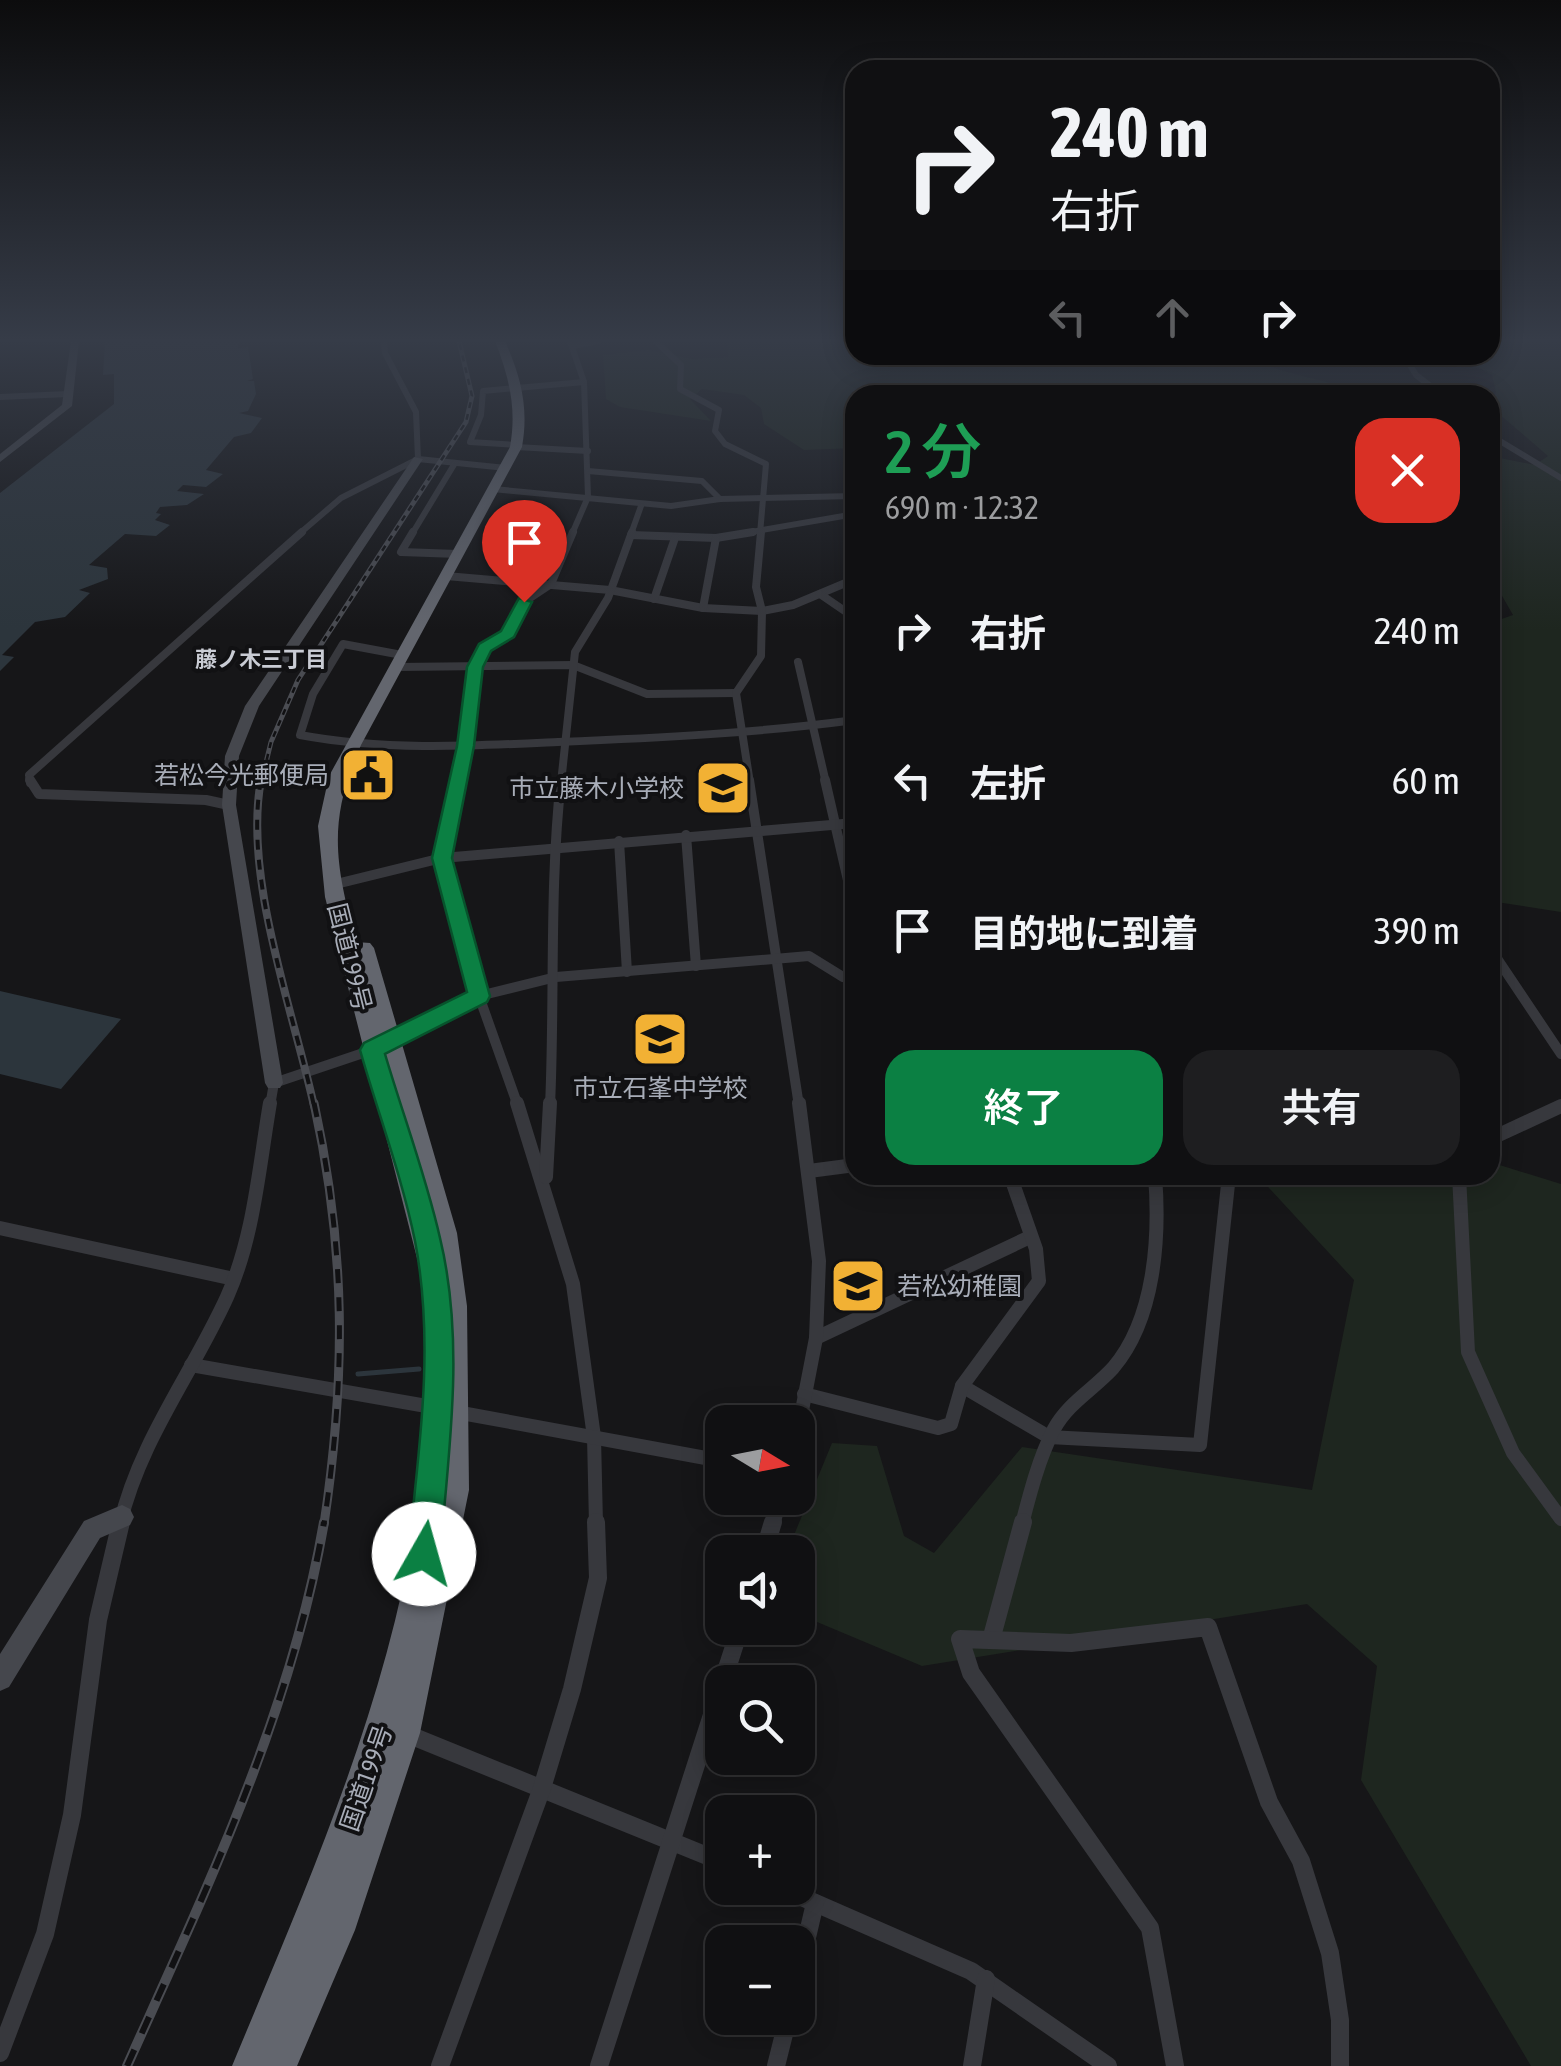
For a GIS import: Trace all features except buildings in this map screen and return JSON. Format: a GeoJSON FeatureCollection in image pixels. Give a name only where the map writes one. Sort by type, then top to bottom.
{"type":"FeatureCollection","features":[{"type":"Feature","properties":{"kind":"highway","name":"国道199号"},"geometry":{"type":"LineString","coordinates":[[277,2066],[336,1930],[394,1729],[447,1410],[428,1240],[339,883],[327,857],[328,811],[334,785],[509,464],[516,437]]}},
{"type":"Feature","properties":{"kind":"highway","name":"国道199号"},"geometry":{"type":"LineString","coordinates":[[252,2066],[394,1729]]}},
{"type":"Feature","properties":{"kind":"street"},"geometry":{"type":"LineString","coordinates":[[0,460],[28,437]]}},
{"type":"Feature","properties":{"kind":"street"},"geometry":{"type":"LineString","coordinates":[[0,2053],[45,1934],[72,1816],[98,1620],[122,1517],[150,1438],[234,1279],[248,1231],[274,1082],[228,805],[232,756],[252,706],[418,459],[417,437]]}},
{"type":"Feature","properties":{"kind":"street"},"geometry":{"type":"LineString","coordinates":[[472,437],[470,442],[509,464],[588,498],[641,506],[845,497]]}},
{"type":"Feature","properties":{"kind":"street"},"geometry":{"type":"LineString","coordinates":[[440,2066],[542,1788],[572,1689],[598,1578],[594,1437],[573,1284],[546,1186],[479,996],[442,858],[466,746],[475,667],[485,648],[508,634],[524,602],[551,584],[588,498],[587,437]]}},
{"type":"Feature","properties":{"kind":"street"},"geometry":{"type":"LineString","coordinates":[[720,437],[725,444],[766,462],[756,587],[762,611],[761,656],[736,693],[810,1170],[819,1261],[816,1338],[802,1405]]}},
{"type":"Feature","properties":{"kind":"street"},"geometry":{"type":"LineString","coordinates":[[1500,441],[1561,478]]}},
{"type":"Feature","properties":{"kind":"street"},"geometry":{"type":"LineString","coordinates":[[228,805],[206,800],[39,794],[30,788],[30,776],[194,624],[341,498],[418,459],[509,464],[588,451]]}},
{"type":"Feature","properties":{"kind":"street"},"geometry":{"type":"LineString","coordinates":[[455,463],[402,552],[453,569],[610,590],[703,608],[762,611],[845,583]]}},
{"type":"Feature","properties":{"kind":"street"},"geometry":{"type":"LineString","coordinates":[[588,471],[702,481],[720,500]]}},
{"type":"Feature","properties":{"kind":"street"},"geometry":{"type":"LineString","coordinates":[[546,1186],[556,977],[554,845],[573,665],[577,642],[610,590],[641,506]]}},
{"type":"Feature","properties":{"kind":"street"},"geometry":{"type":"LineString","coordinates":[[631,535],[716,538],[845,516]]}},
{"type":"Feature","properties":{"kind":"street"},"geometry":{"type":"LineString","coordinates":[[654,598],[675,538]]}},
{"type":"Feature","properties":{"kind":"street"},"geometry":{"type":"LineString","coordinates":[[703,608],[716,538]]}},
{"type":"Feature","properties":{"kind":"street"},"geometry":{"type":"LineString","coordinates":[[820,594],[845,611]]}},
{"type":"Feature","properties":{"kind":"street"},"geometry":{"type":"LineString","coordinates":[[736,693],[648,694],[573,665],[475,667],[402,663],[343,644],[313,694],[300,735],[358,745],[466,746],[567,738],[745,734],[845,721]]}},
{"type":"Feature","properties":{"kind":"street"},"geometry":{"type":"LineString","coordinates":[[798,662],[845,863]]}},
{"type":"Feature","properties":{"kind":"street"},"geometry":{"type":"LineString","coordinates":[[339,883],[442,858],[554,845],[845,824]]}},
{"type":"Feature","properties":{"kind":"street"},"geometry":{"type":"LineString","coordinates":[[686,836],[696,966]]}},
{"type":"Feature","properties":{"kind":"street"},"geometry":{"type":"LineString","coordinates":[[619,840],[627,972]]}},
{"type":"Feature","properties":{"kind":"street"},"geometry":{"type":"LineString","coordinates":[[274,1082],[380,1047],[479,996],[556,977],[809,956],[845,978]]}},
{"type":"Feature","properties":{"kind":"street"},"geometry":{"type":"LineString","coordinates":[[1500,963],[1561,1054]]}},
{"type":"Feature","properties":{"kind":"street"},"geometry":{"type":"LineString","coordinates":[[1500,1133],[1561,1106]]}},
{"type":"Feature","properties":{"kind":"street"},"geometry":{"type":"LineString","coordinates":[[810,1170],[845,1166]]}},
{"type":"Feature","properties":{"kind":"street"},"geometry":{"type":"LineString","coordinates":[[804,1394],[938,1428],[951,1424],[962,1386],[1039,1281],[1013,1185]]}},
{"type":"Feature","properties":{"kind":"street"},"geometry":{"type":"LineString","coordinates":[[992,1640],[1050,1437],[1076,1396],[1111,1371],[1138,1330],[1159,1204],[1156,1185]]}},
{"type":"Feature","properties":{"kind":"street"},"geometry":{"type":"LineString","coordinates":[[962,1386],[1050,1437],[1200,1446],[1228,1185]]}},
{"type":"Feature","properties":{"kind":"street"},"geometry":{"type":"LineString","coordinates":[[1460,1185],[1466,1244],[1468,1352],[1513,1453],[1561,1520]]}},
{"type":"Feature","properties":{"kind":"street"},"geometry":{"type":"LineString","coordinates":[[0,1228],[234,1279]]}},
{"type":"Feature","properties":{"kind":"street"},"geometry":{"type":"LineString","coordinates":[[816,1338],[1030,1237]]}},
{"type":"Feature","properties":{"kind":"street"},"geometry":{"type":"LineString","coordinates":[[191,1365],[705,1457]]}},
{"type":"Feature","properties":{"kind":"street"},"geometry":{"type":"LineString","coordinates":[[0,1678],[92,1529],[122,1517]]}},
{"type":"Feature","properties":{"kind":"street"},"geometry":{"type":"LineString","coordinates":[[1175,2066],[1150,1928],[1136,1902],[971,1673],[960,1639],[1071,1643],[1208,1628],[1269,1802],[1302,1861],[1330,1952],[1340,2020],[1340,2066]]}},
{"type":"Feature","properties":{"kind":"street"},"geometry":{"type":"LineString","coordinates":[[600,2066],[734,1645]]}},
{"type":"Feature","properties":{"kind":"street"},"geometry":{"type":"LineString","coordinates":[[394,1729],[705,1855]]}},
{"type":"Feature","properties":{"kind":"street"},"geometry":{"type":"LineString","coordinates":[[815,1903],[986,1980],[1108,2066]]}},
{"type":"Feature","properties":{"kind":"street"},"geometry":{"type":"LineString","coordinates":[[972,2066],[986,1980]]}},
{"type":"Feature","properties":{"kind":"street"},"geometry":{"type":"LineString","coordinates":[[776,2066],[784,2035]]}},
{"type":"Feature","properties":{"kind":"shaded area"},"geometry":{"type":"Polygon","coordinates":[[[71,437],[234,437],[206,470],[223,474],[206,487],[183,485],[177,491],[204,494],[187,505],[160,507],[156,513],[161,514],[155,520],[170,525],[156,536],[125,534],[89,565],[107,568],[108,579],[79,590],[90,593],[65,617],[35,622],[2,655],[14,657],[0,671],[0,493],[71,437]]]}},
{"type":"Feature","properties":{"kind":"shaded area"},"geometry":{"type":"Polygon","coordinates":[[[785,437],[845,437],[845,448],[804,450],[785,437]]]}},
{"type":"Feature","properties":{"kind":"shaded area"},"geometry":{"type":"Polygon","coordinates":[[[1526,437],[1561,437],[1561,912],[1500,903],[1500,620],[1513,615],[1500,594],[1500,458],[1535,465],[1548,456],[1526,437]]]}},
{"type":"Feature","properties":{"kind":"shaded area"},"geometry":{"type":"Polygon","coordinates":[[[0,991],[121,1019],[61,1089],[0,1074],[0,991]]]}},
{"type":"Feature","properties":{"kind":"shaded area"},"geometry":{"type":"Polygon","coordinates":[[[1500,1165],[1561,1184],[1561,2066],[1531,2066],[1361,1780],[1377,1666],[1307,1604],[922,1666],[815,1621],[815,1535],[794,1535],[802,1515],[815,1515],[815,1484],[832,1443],[877,1446],[904,1536],[934,1553],[1022,1447],[1312,1490],[1354,1280],[1266,1185],[1500,1185],[1500,1165]]]}},
{"type":"Feature","properties":{"kind":"waterway"},"geometry":{"type":"LineString","coordinates":[[358,1374],[419,1369]]}},
{"type":"Feature","properties":{"kind":"railway"},"geometry":{"type":"LineString","coordinates":[[261,783],[271,742],[298,680],[456,437]]}},
{"type":"Feature","properties":{"kind":"railway"},"geometry":{"type":"LineString","coordinates":[[261,780],[257,818],[264,900],[314,1106]]}},
{"type":"Feature","properties":{"kind":"railway"},"geometry":{"type":"LineString","coordinates":[[314,1103],[332,1210],[339,1313],[336,1416],[324,1524]]}},
{"type":"Feature","properties":{"kind":"railway"},"geometry":{"type":"LineString","coordinates":[[127,2066],[215,1868],[268,1732],[310,1593],[324,1522]]}},
{"type":"Feature","properties":{"kind":"place","name":"若松今光郵便局"},"geometry":{"type":"Point","coordinates":[368,775]}},
{"type":"Feature","properties":{"kind":"place","name":"市立藤木小学校"},"geometry":{"type":"Point","coordinates":[723,788]}},
{"type":"Feature","properties":{"kind":"place","name":"市立石峯中学校"},"geometry":{"type":"Point","coordinates":[660,1039]}},
{"type":"Feature","properties":{"kind":"place","name":"若松幼稚園"},"geometry":{"type":"Point","coordinates":[858,1286]}},
{"type":"Feature","properties":{"kind":"district","name":"藤ノ木三丁目"},"geometry":{"type":"Point","coordinates":[261,659]}},
{"type":"Feature","properties":{"kind":"route"},"geometry":{"type":"LineString","coordinates":[[424,1554],[438,1408],[438,1310],[428,1240],[372,1050],[479,996],[442,858],[466,746],[475,667],[485,648],[508,634],[524,602]]}}]}
